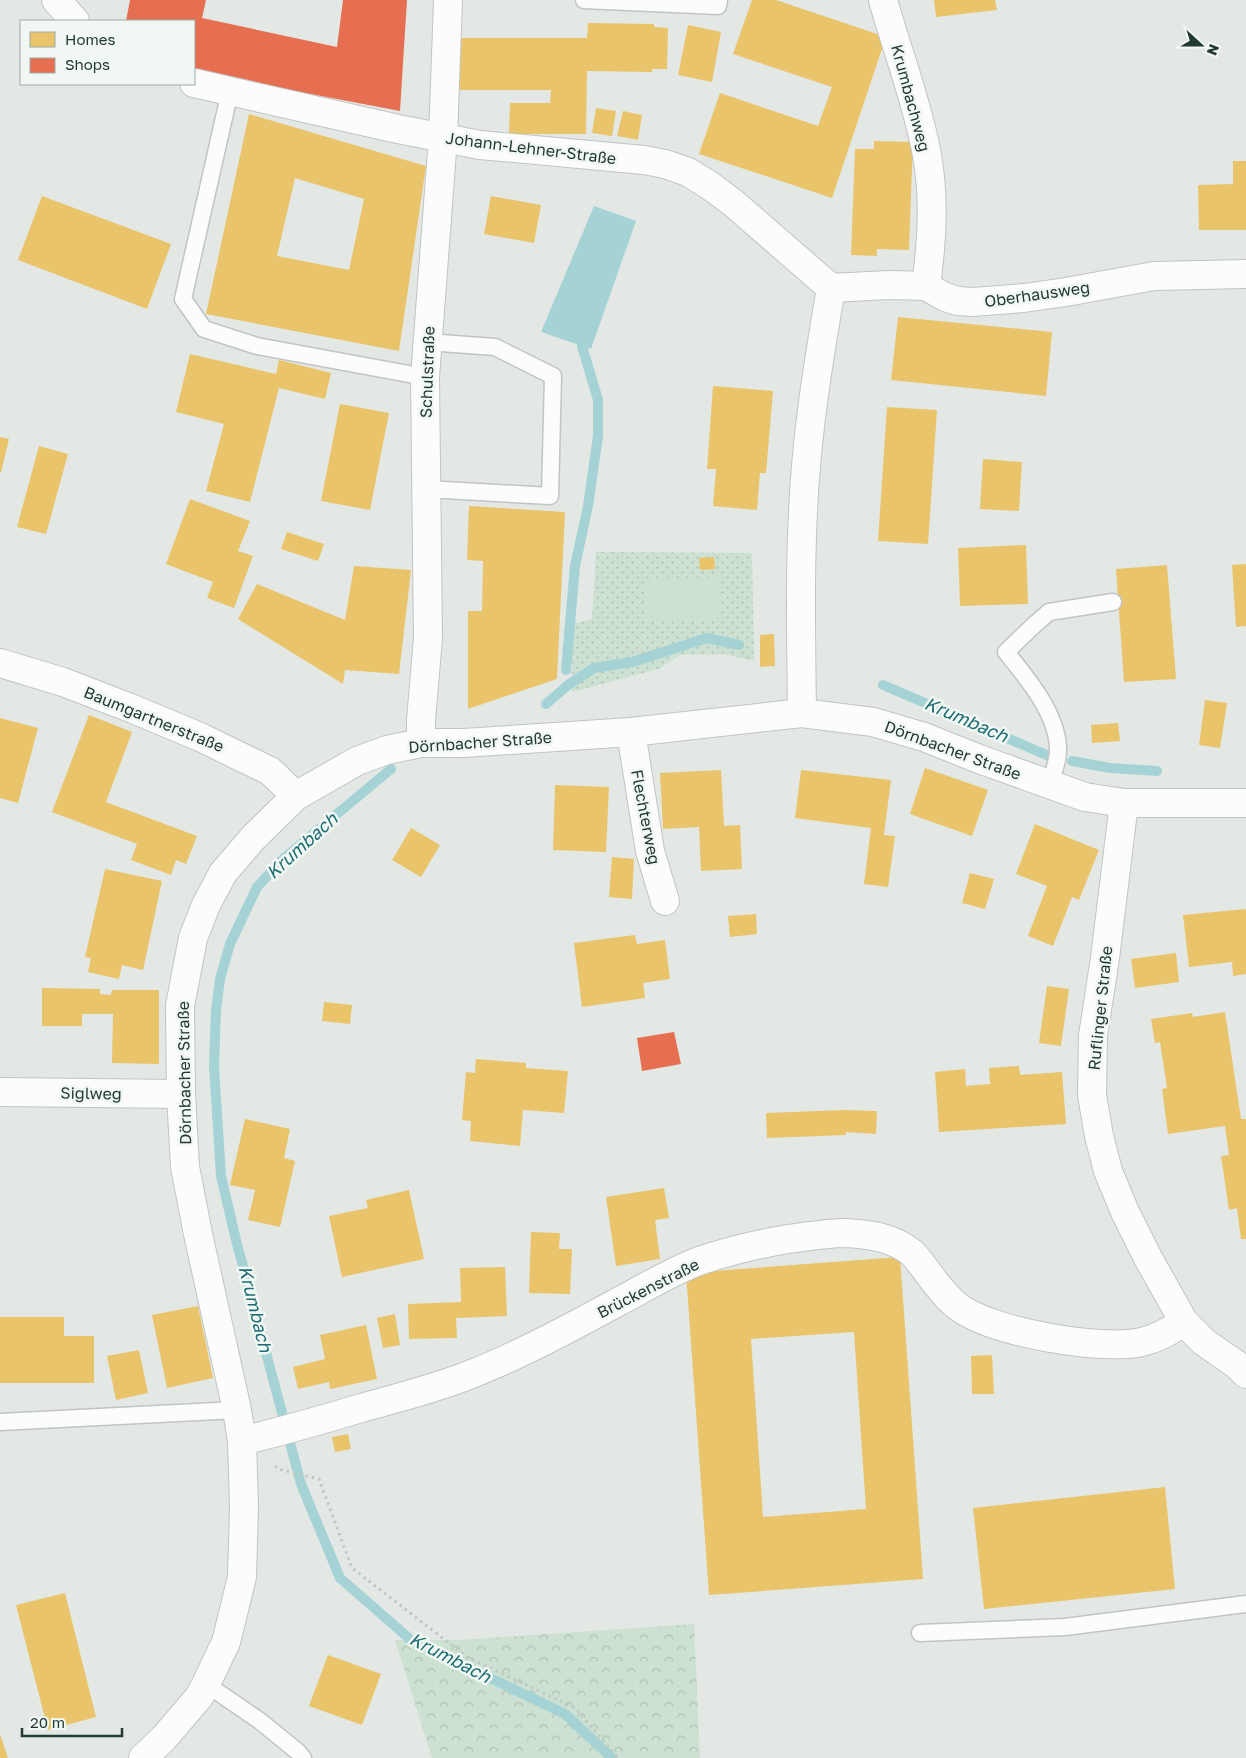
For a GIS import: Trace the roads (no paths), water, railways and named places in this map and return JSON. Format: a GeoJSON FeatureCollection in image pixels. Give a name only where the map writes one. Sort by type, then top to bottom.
{"type":"FeatureCollection","features":[{"type":"Feature","properties":{"kind":"street","name":"Schulstraße"},"geometry":{"type":"LineString","coordinates":[[421,743],[421,720],[428,638],[425,377],[443,138],[448,0]]}},
{"type":"Feature","properties":{"kind":"street","name":"Krumbachweg"},"geometry":{"type":"LineString","coordinates":[[883,0],[916,106],[927,151],[932,198],[932,235],[926,286]]}},
{"type":"Feature","properties":{"kind":"street","name":"Johann-Lehner-Straße"},"geometry":{"type":"LineString","coordinates":[[195,83],[480,145],[644,160],[665,164],[688,172],[732,202],[831,288]]}},
{"type":"Feature","properties":{"kind":"street","name":"Oberhausweg"},"geometry":{"type":"LineString","coordinates":[[831,288],[889,285],[926,286],[945,297],[958,301],[973,302],[1066,292],[1154,276],[1246,274]]}},
{"type":"Feature","properties":{"kind":"street"},"geometry":{"type":"LineString","coordinates":[[802,713],[801,546],[805,475],[815,385],[831,288]]}},
{"type":"Feature","properties":{"kind":"street","name":"Baumgartnerstraße"},"geometry":{"type":"LineString","coordinates":[[0,663],[63,682],[133,709],[245,758],[270,771],[296,796]]}},
{"type":"Feature","properties":{"kind":"street","name":"Dörnbacher Straße"},"geometry":{"type":"LineString","coordinates":[[143,1758],[164,1738],[193,1704],[206,1684],[226,1642],[242,1577],[244,1507],[242,1441],[185,1167],[181,1094],[180,1006],[193,938],[206,905],[223,873],[253,838],[296,796],[357,761],[387,750],[421,743],[464,743],[631,732],[802,713],[873,722],[924,737],[1085,797],[1124,803],[1246,806]]}},
{"type":"Feature","properties":{"kind":"street","name":"Flechterweg"},"geometry":{"type":"LineString","coordinates":[[631,732],[650,851],[666,902]]}},
{"type":"Feature","properties":{"kind":"street","name":"Ruflinger Straße"},"geometry":{"type":"LineString","coordinates":[[1124,803],[1105,958],[1093,1036],[1092,1095],[1108,1171],[1148,1258],[1184,1322],[1204,1342],[1238,1365],[1246,1374]]}},
{"type":"Feature","properties":{"kind":"street","name":"Siglweg"},"geometry":{"type":"LineString","coordinates":[[0,1092],[181,1094]]}},
{"type":"Feature","properties":{"kind":"street","name":"Brückenstraße"},"geometry":{"type":"LineString","coordinates":[[242,1441],[423,1391],[469,1375],[529,1349],[668,1275],[698,1262],[763,1243],[804,1237],[842,1233],[887,1239],[901,1245],[914,1254],[948,1298],[974,1317],[1053,1339],[1116,1344],[1139,1343],[1167,1333],[1184,1322]]}},
{"type":"Feature","properties":{"kind":"lane"},"geometry":{"type":"LineString","coordinates":[[584,0],[718,6],[720,0]]}},
{"type":"Feature","properties":{"kind":"lane"},"geometry":{"type":"LineString","coordinates":[[230,91],[183,300],[204,329],[257,346],[425,377]]}},
{"type":"Feature","properties":{"kind":"lane"},"geometry":{"type":"LineString","coordinates":[[426,489],[550,496],[553,376],[495,347],[427,342]]}},
{"type":"Feature","properties":{"kind":"lane"},"geometry":{"type":"LineString","coordinates":[[1049,785],[1057,760],[1058,746],[1050,716],[1029,681],[1006,652],[1049,612],[1113,602]]}},
{"type":"Feature","properties":{"kind":"lane"},"geometry":{"type":"LineString","coordinates":[[0,1422],[237,1410]]}},
{"type":"Feature","properties":{"kind":"lane"},"geometry":{"type":"LineString","coordinates":[[920,1633],[1065,1627],[1246,1604]]}},
{"type":"Feature","properties":{"kind":"lane"},"geometry":{"type":"LineString","coordinates":[[206,1684],[260,1721],[303,1758]]}},
{"type":"Feature","properties":{"kind":"water"},"geometry":{"type":"Polygon","coordinates":[[[594,206],[636,221],[591,349],[541,332],[594,206]]]}},
{"type":"Feature","properties":{"kind":"waterway"},"geometry":{"type":"LineString","coordinates":[[566,670],[575,566],[588,506],[598,436],[598,400],[582,346]]}},
{"type":"Feature","properties":{"kind":"waterway","name":"Krumbach"},"geometry":{"type":"LineString","coordinates":[[546,704],[568,685],[594,668],[632,662],[707,638],[739,645]]}},
{"type":"Feature","properties":{"kind":"waterway","name":"Krumbach"},"geometry":{"type":"LineString","coordinates":[[883,685],[1049,756]]}},
{"type":"Feature","properties":{"kind":"waterway","name":"Krumbach"},"geometry":{"type":"LineString","coordinates":[[1072,761],[1110,768],[1157,771]]}},
{"type":"Feature","properties":{"kind":"waterway","name":"Krumbach"},"geometry":{"type":"LineString","coordinates":[[391,769],[283,859],[257,887],[230,944],[220,979],[216,1010],[214,1067],[221,1176],[236,1240],[301,1484],[340,1578],[411,1640],[565,1714],[612,1758]]}}]}
